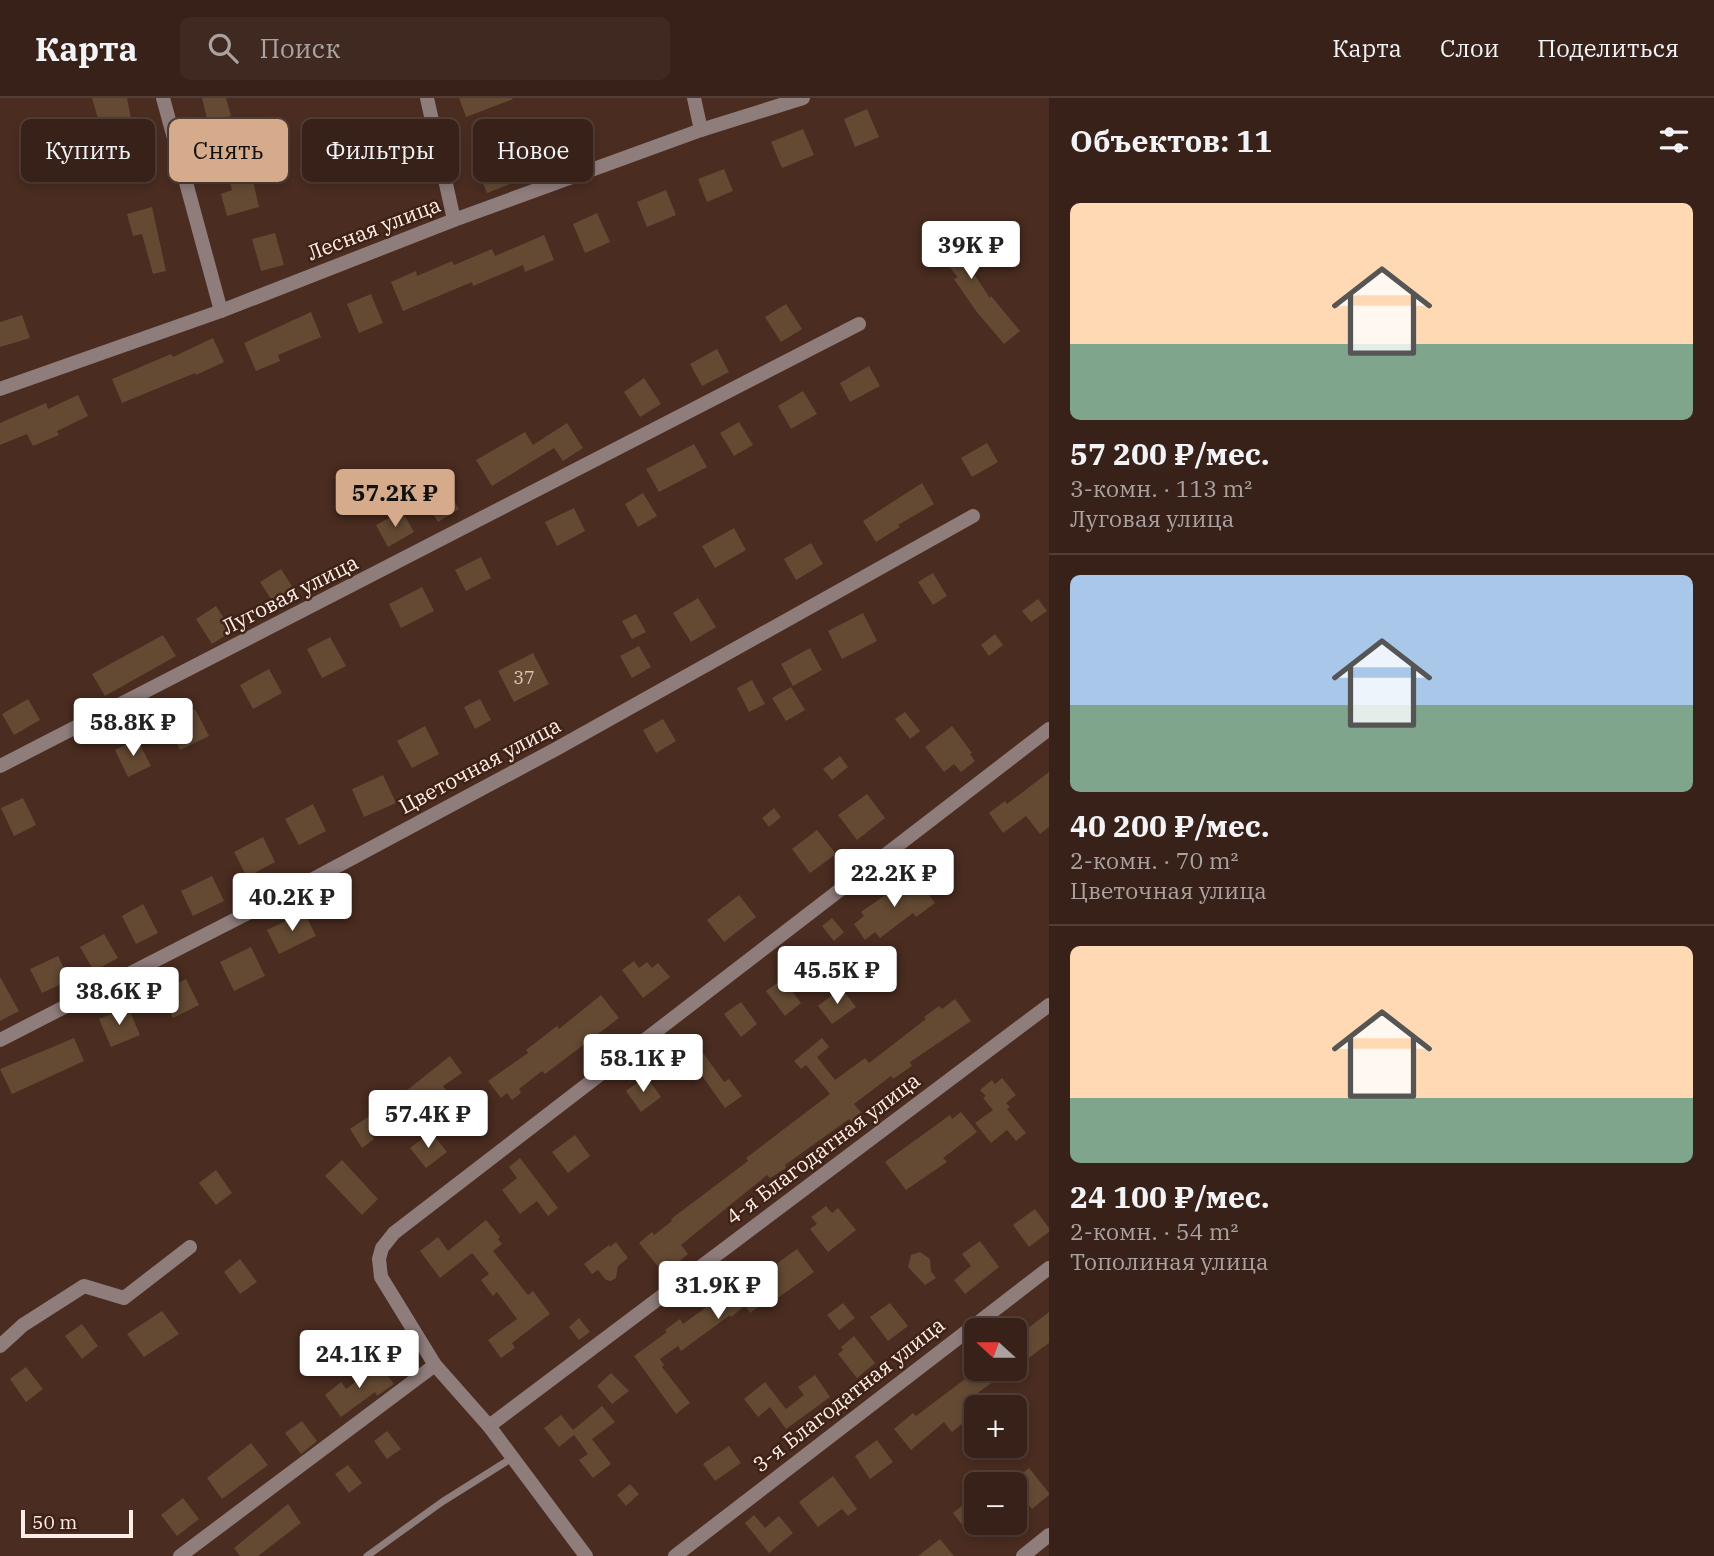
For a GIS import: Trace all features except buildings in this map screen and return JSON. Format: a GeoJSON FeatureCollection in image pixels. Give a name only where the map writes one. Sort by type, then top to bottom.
{"type":"FeatureCollection","features":[{"type":"Feature","properties":{"kind":"street"},"geometry":{"type":"LineString","coordinates":[[163,98],[221,311]]}},
{"type":"Feature","properties":{"kind":"street"},"geometry":{"type":"LineString","coordinates":[[427,98],[454,220]]}},
{"type":"Feature","properties":{"kind":"street"},"geometry":{"type":"LineString","coordinates":[[694,98],[701,130]]}},
{"type":"Feature","properties":{"kind":"street","name":"Лесная улица"},"geometry":{"type":"LineString","coordinates":[[0,389],[221,311],[454,220],[701,130],[803,98]]}},
{"type":"Feature","properties":{"kind":"street","name":"Луговая улица"},"geometry":{"type":"LineString","coordinates":[[0,766],[859,324]]}},
{"type":"Feature","properties":{"kind":"street","name":"Цветочная улица"},"geometry":{"type":"LineString","coordinates":[[0,1040],[289,892],[556,749],[973,516]]}},
{"type":"Feature","properties":{"kind":"street"},"geometry":{"type":"LineString","coordinates":[[586,1556],[489,1426],[435,1365],[381,1277],[379,1259],[382,1248],[394,1233],[1049,729]]}},
{"type":"Feature","properties":{"kind":"street","name":"4-я Благодатная улица"},"geometry":{"type":"LineString","coordinates":[[489,1426],[1049,1005]]}},
{"type":"Feature","properties":{"kind":"street"},"geometry":{"type":"LineString","coordinates":[[0,1346],[23,1325],[85,1286],[124,1298],[190,1247]]}},
{"type":"Feature","properties":{"kind":"street","name":"3-я Благодатная улица"},"geometry":{"type":"LineString","coordinates":[[675,1556],[1049,1268]]}},
{"type":"Feature","properties":{"kind":"street"},"geometry":{"type":"LineString","coordinates":[[180,1556],[435,1365]]}},
{"type":"Feature","properties":{"kind":"street"},"geometry":{"type":"LineString","coordinates":[[1023,1556],[1049,1535]]}},
{"type":"Feature","properties":{"kind":"lane"},"geometry":{"type":"LineString","coordinates":[[367,1556],[512,1458]]}}]}
